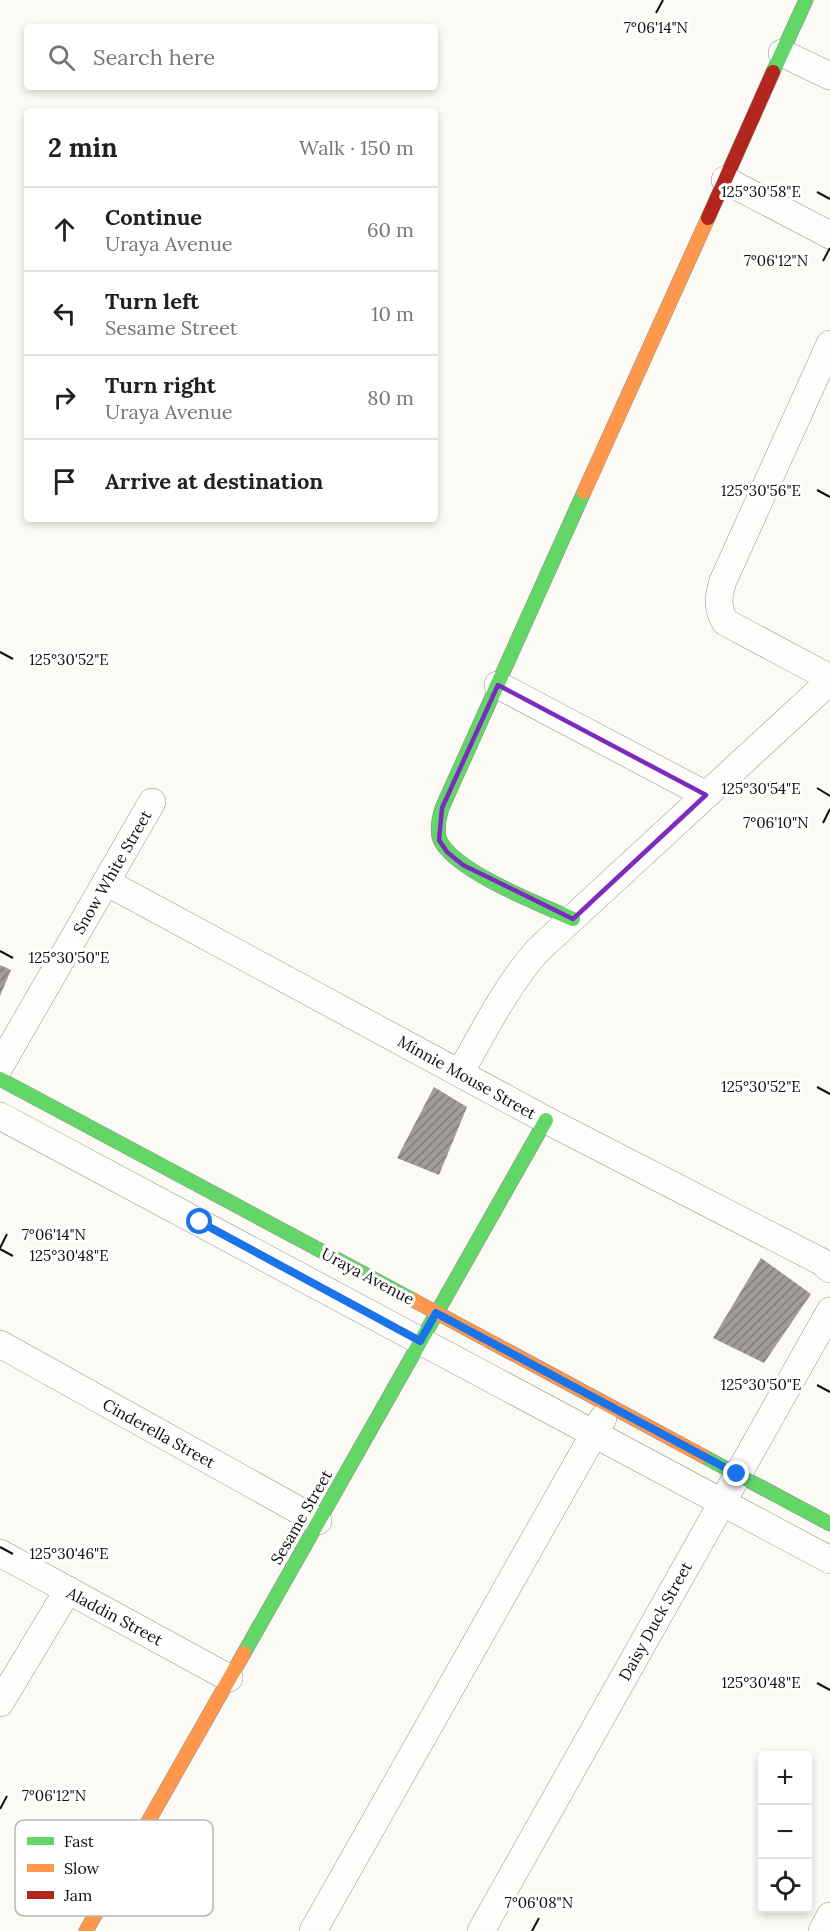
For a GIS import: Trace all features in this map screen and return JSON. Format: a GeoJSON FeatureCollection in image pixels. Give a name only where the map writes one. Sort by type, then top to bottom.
{"type":"FeatureCollection","features":[{"type":"Feature","properties":{"kind":"street"},"geometry":{"type":"LineString","coordinates":[[573,920],[463,865],[447,852],[439,840],[438,822],[442,808],[806,0]]}},
{"type":"Feature","properties":{"kind":"street"},"geometry":{"type":"LineString","coordinates":[[782,53],[830,76]]}},
{"type":"Feature","properties":{"kind":"street"},"geometry":{"type":"LineString","coordinates":[[725,180],[830,235]]}},
{"type":"Feature","properties":{"kind":"street"},"geometry":{"type":"LineString","coordinates":[[460,1073],[522,968],[538,950],[573,920],[830,679],[725,622],[719,611],[718,597],[723,581],[830,344]]}},
{"type":"Feature","properties":{"kind":"street"},"geometry":{"type":"LineString","coordinates":[[498,685],[706,795]]}},
{"type":"Feature","properties":{"kind":"street","name":"Snow White Street"},"geometry":{"type":"LineString","coordinates":[[0,1066],[152,802]]}},
{"type":"Feature","properties":{"kind":"street","name":"Minnie Mouse Street"},"geometry":{"type":"LineString","coordinates":[[106,882],[546,1120],[822,1262],[830,1269]]}},
{"type":"Feature","properties":{"kind":"street","name":"Uraya Avenue"},"geometry":{"type":"LineString","coordinates":[[0,1079],[830,1524]]}},
{"type":"Feature","properties":{"kind":"street","name":"Uraya Avenue"},"geometry":{"type":"LineString","coordinates":[[0,1116],[830,1560]]}},
{"type":"Feature","properties":{"kind":"street","name":"Sesame Street"},"geometry":{"type":"LineString","coordinates":[[149,1820],[546,1120]]}},
{"type":"Feature","properties":{"kind":"street"},"geometry":{"type":"LineString","coordinates":[[200,1222],[215,1194]]}},
{"type":"Feature","properties":{"kind":"street","name":"Daisy Duck Street"},"geometry":{"type":"LineString","coordinates":[[481,1931],[830,1311]]}},
{"type":"Feature","properties":{"kind":"street","name":"Cinderella Street"},"geometry":{"type":"LineString","coordinates":[[0,1344],[318,1521]]}},
{"type":"Feature","properties":{"kind":"street"},"geometry":{"type":"LineString","coordinates":[[313,1931],[609,1406]]}},
{"type":"Feature","properties":{"kind":"street","name":"Aladdin Street"},"geometry":{"type":"LineString","coordinates":[[0,1553],[230,1678]]}},
{"type":"Feature","properties":{"kind":"street"},"geometry":{"type":"LineString","coordinates":[[0,1703],[68,1590]]}},
{"type":"Feature","properties":{"kind":"street","name":"Sesame Street"},"geometry":{"type":"LineString","coordinates":[[86,1931],[95,1916]]}},
{"type":"Feature","properties":{"kind":"street"},"geometry":{"type":"LineString","coordinates":[[822,1931],[830,1916]]}},
{"type":"Feature","properties":{"kind":"highlighted area"},"geometry":{"type":"Polygon","coordinates":[[[498,685],[706,795],[573,919],[463,865],[447,852],[439,840],[442,808],[498,685]]]}},
{"type":"Feature","properties":{"kind":"building"},"geometry":{"type":"Polygon","coordinates":[[[0,965],[11,970],[0,996],[0,965]]]}},
{"type":"Feature","properties":{"kind":"building"},"geometry":{"type":"Polygon","coordinates":[[[434,1087],[467,1107],[439,1175],[397,1158],[434,1087]]]}},
{"type":"Feature","properties":{"kind":"building"},"geometry":{"type":"Polygon","coordinates":[[[761,1258],[811,1294],[764,1363],[713,1338],[761,1258]]]}},
{"type":"Feature","properties":{"kind":"traffic: fast"},"geometry":{"type":"LineString","coordinates":[[773,72],[806,0]]}},
{"type":"Feature","properties":{"kind":"traffic: fast"},"geometry":{"type":"LineString","coordinates":[[573,919],[500,886],[462,863],[448,852],[440,840],[438,828],[442,808],[584,492]]}},
{"type":"Feature","properties":{"kind":"traffic: fast"},"geometry":{"type":"LineString","coordinates":[[0,1079],[413,1300]]}},
{"type":"Feature","properties":{"kind":"traffic: fast"},"geometry":{"type":"LineString","coordinates":[[244,1653],[546,1120]]}},
{"type":"Feature","properties":{"kind":"traffic: fast"},"geometry":{"type":"LineString","coordinates":[[703,1456],[830,1524]]}},
{"type":"Feature","properties":{"kind":"traffic: slow"},"geometry":{"type":"LineString","coordinates":[[584,492],[708,218]]}},
{"type":"Feature","properties":{"kind":"traffic: slow"},"geometry":{"type":"LineString","coordinates":[[413,1300],[703,1456]]}},
{"type":"Feature","properties":{"kind":"traffic: slow"},"geometry":{"type":"LineString","coordinates":[[149,1820],[244,1653]]}},
{"type":"Feature","properties":{"kind":"traffic: slow"},"geometry":{"type":"LineString","coordinates":[[86,1931],[95,1916]]}},
{"type":"Feature","properties":{"kind":"traffic: jam"},"geometry":{"type":"LineString","coordinates":[[708,218],[773,72]]}},
{"type":"Feature","properties":{"kind":"route"},"geometry":{"type":"LineString","coordinates":[[200,1222],[420,1341],[436,1313],[737,1474]]}}]}
